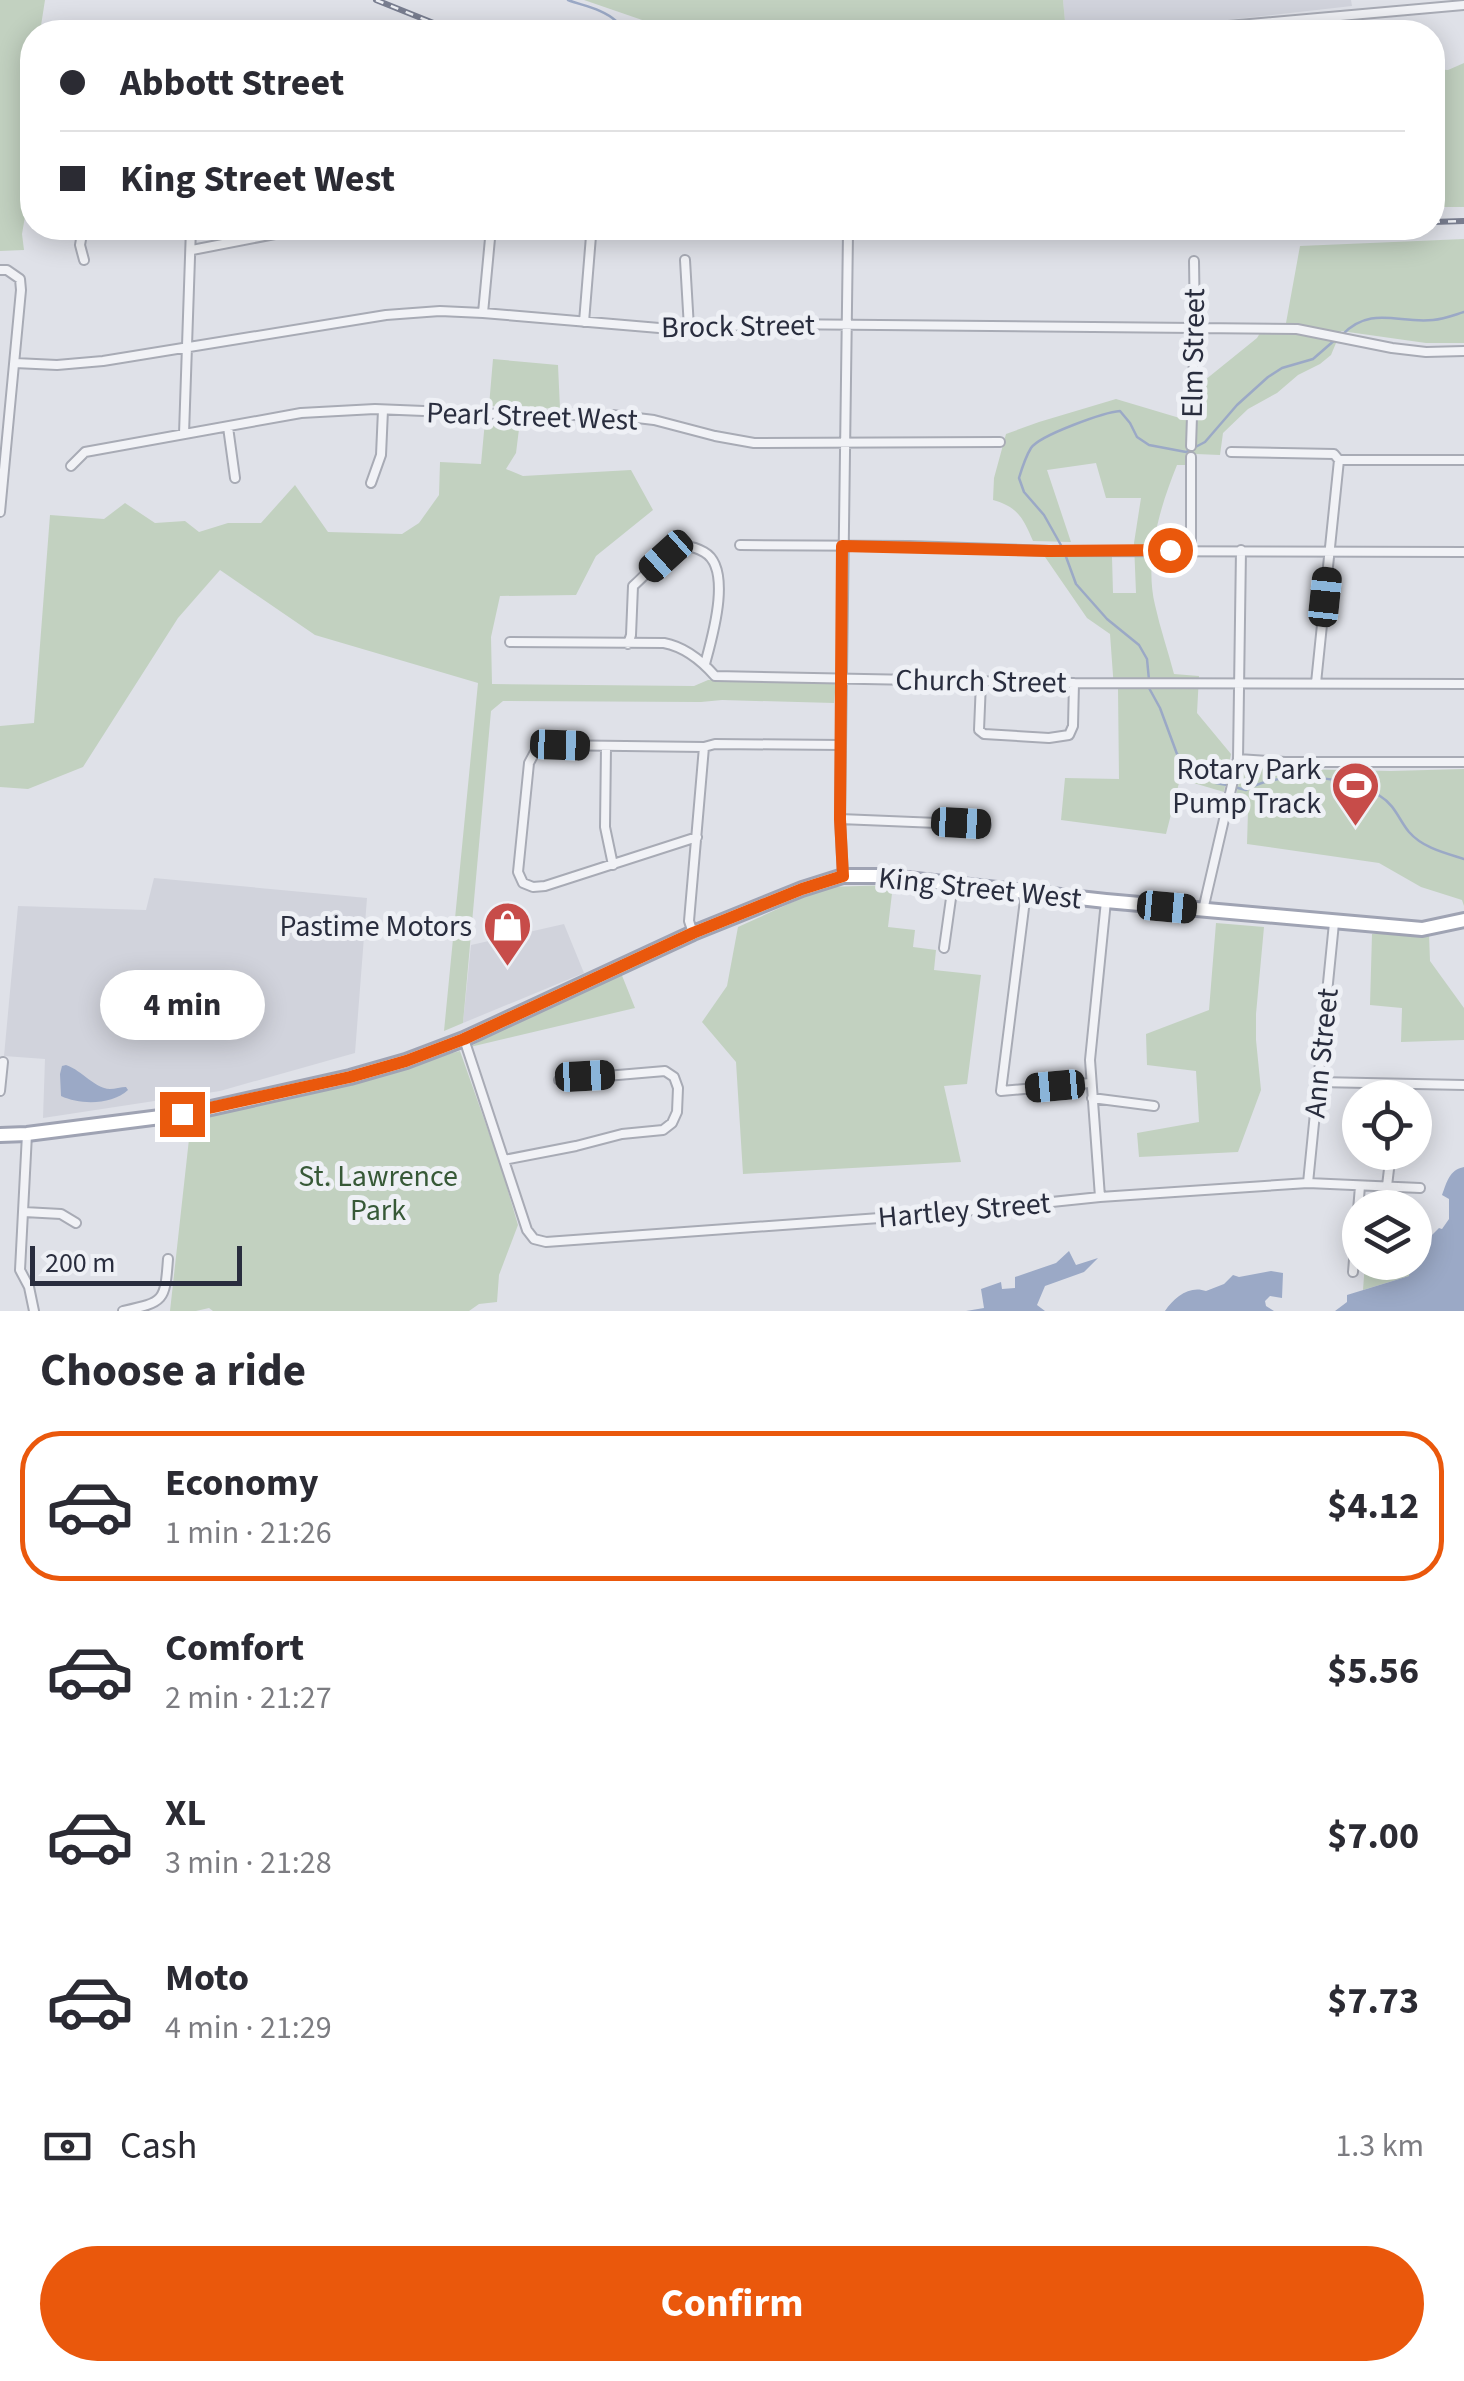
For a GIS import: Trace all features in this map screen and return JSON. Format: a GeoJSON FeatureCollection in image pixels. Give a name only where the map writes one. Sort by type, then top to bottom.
{"type":"FeatureCollection","features":[{"type":"Feature","properties":{"kind":"main road","name":"King Street West"},"geometry":{"type":"LineString","coordinates":[[0,1135],[189,1113],[406,1061],[464,1039],[693,933],[843,876],[880,876],[1334,923],[1422,929],[1464,920]]}},
{"type":"Feature","properties":{"kind":"street"},"geometry":{"type":"LineString","coordinates":[[1360,0],[1362,14]]}},
{"type":"Feature","properties":{"kind":"street"},"geometry":{"type":"LineString","coordinates":[[1295,20],[1426,4],[1464,5]]}},
{"type":"Feature","properties":{"kind":"street"},"geometry":{"type":"LineString","coordinates":[[81,240],[84,260]]}},
{"type":"Feature","properties":{"kind":"street"},"geometry":{"type":"LineString","coordinates":[[184,434],[192,240]]}},
{"type":"Feature","properties":{"kind":"street"},"geometry":{"type":"LineString","coordinates":[[192,250],[244,240]]}},
{"type":"Feature","properties":{"kind":"street"},"geometry":{"type":"LineString","coordinates":[[483,312],[490,240]]}},
{"type":"Feature","properties":{"kind":"street"},"geometry":{"type":"LineString","coordinates":[[584,322],[591,240]]}},
{"type":"Feature","properties":{"kind":"street"},"geometry":{"type":"LineString","coordinates":[[843,876],[842,546],[848,240]]}},
{"type":"Feature","properties":{"kind":"street"},"geometry":{"type":"LineString","coordinates":[[686,260],[689,328]]}},
{"type":"Feature","properties":{"kind":"street","name":"Elm Street"},"geometry":{"type":"LineString","coordinates":[[1191,446],[1194,261]]}},
{"type":"Feature","properties":{"kind":"street"},"geometry":{"type":"LineString","coordinates":[[0,270],[20,279],[0,512]]}},
{"type":"Feature","properties":{"kind":"street","name":"Brock Street"},"geometry":{"type":"LineString","coordinates":[[15,362],[102,362],[386,316],[440,311],[671,329],[770,324],[1297,329],[1392,348],[1426,352],[1464,350]]}},
{"type":"Feature","properties":{"kind":"street"},"geometry":{"type":"LineString","coordinates":[[370,483],[381,455],[383,410]]}},
{"type":"Feature","properties":{"kind":"street","name":"Pearl Street West"},"geometry":{"type":"LineString","coordinates":[[71,466],[85,452],[184,434],[301,414],[383,410],[612,415],[654,420],[754,443],[1000,442]]}},
{"type":"Feature","properties":{"kind":"street"},"geometry":{"type":"LineString","coordinates":[[228,427],[235,478]]}},
{"type":"Feature","properties":{"kind":"street"},"geometry":{"type":"LineString","coordinates":[[1231,452],[1334,454],[1339,460],[1316,682]]}},
{"type":"Feature","properties":{"kind":"street","name":"Elm Street"},"geometry":{"type":"LineString","coordinates":[[1191,457],[1191,550]]}},
{"type":"Feature","properties":{"kind":"street"},"geometry":{"type":"LineString","coordinates":[[1339,460],[1464,460]]}},
{"type":"Feature","properties":{"kind":"street"},"geometry":{"type":"LineString","coordinates":[[740,545],[1464,552]]}},
{"type":"Feature","properties":{"kind":"street"},"geometry":{"type":"LineString","coordinates":[[628,644],[633,586],[679,548],[691,546],[711,556],[717,567],[716,621],[705,664]]}},
{"type":"Feature","properties":{"kind":"street"},"geometry":{"type":"LineString","coordinates":[[1204,910],[1238,759],[1241,550]]}},
{"type":"Feature","properties":{"kind":"street","name":"Church Street"},"geometry":{"type":"LineString","coordinates":[[510,642],[664,643],[679,646],[716,676],[1074,683],[1464,684]]}},
{"type":"Feature","properties":{"kind":"street"},"geometry":{"type":"LineString","coordinates":[[981,682],[980,730],[984,734],[1050,738],[1069,735],[1074,683]]}},
{"type":"Feature","properties":{"kind":"street"},"geometry":{"type":"LineString","coordinates":[[697,836],[545,886],[533,887],[523,882],[518,872],[530,763],[536,750],[546,745],[842,745]]}},
{"type":"Feature","properties":{"kind":"street"},"geometry":{"type":"LineString","coordinates":[[606,747],[606,827],[613,865]]}},
{"type":"Feature","properties":{"kind":"street"},"geometry":{"type":"LineString","coordinates":[[693,933],[690,921],[704,748]]}},
{"type":"Feature","properties":{"kind":"street"},"geometry":{"type":"LineString","coordinates":[[1238,759],[1464,762]]}},
{"type":"Feature","properties":{"kind":"street"},"geometry":{"type":"LineString","coordinates":[[840,819],[986,824]]}},
{"type":"Feature","properties":{"kind":"street"},"geometry":{"type":"LineString","coordinates":[[944,948],[954,884]]}},
{"type":"Feature","properties":{"kind":"street"},"geometry":{"type":"LineString","coordinates":[[1026,892],[1001,1091],[1090,1083]]}},
{"type":"Feature","properties":{"kind":"street"},"geometry":{"type":"LineString","coordinates":[[1100,1197],[1090,1083],[1106,902]]}},
{"type":"Feature","properties":{"kind":"street","name":"Ann Street"},"geometry":{"type":"LineString","coordinates":[[1308,1183],[1334,923]]}},
{"type":"Feature","properties":{"kind":"street"},"geometry":{"type":"LineString","coordinates":[[464,1039],[504,1160],[622,1134],[663,1130],[672,1124],[676,1112],[678,1088],[665,1071],[559,1080]]}},
{"type":"Feature","properties":{"kind":"street"},"geometry":{"type":"LineString","coordinates":[[0,1091],[3,1062]]}},
{"type":"Feature","properties":{"kind":"street"},"geometry":{"type":"LineString","coordinates":[[1318,1082],[1398,1089],[1464,1085]]}},
{"type":"Feature","properties":{"kind":"street"},"geometry":{"type":"LineString","coordinates":[[1092,1098],[1154,1106]]}},
{"type":"Feature","properties":{"kind":"street"},"geometry":{"type":"LineString","coordinates":[[27,1134],[20,1270],[34,1311]]}},
{"type":"Feature","properties":{"kind":"street","name":"Hartley Street"},"geometry":{"type":"LineString","coordinates":[[504,1160],[527,1230],[534,1239],[546,1242],[1308,1183],[1420,1188]]}},
{"type":"Feature","properties":{"kind":"street"},"geometry":{"type":"LineString","coordinates":[[1387,1186],[1389,1170]]}},
{"type":"Feature","properties":{"kind":"street"},"geometry":{"type":"LineString","coordinates":[[1360,1186],[1360,1190]]}},
{"type":"Feature","properties":{"kind":"street"},"geometry":{"type":"LineString","coordinates":[[24,1212],[61,1214],[76,1223]]}},
{"type":"Feature","properties":{"kind":"street"},"geometry":{"type":"LineString","coordinates":[[122,1311],[151,1304],[162,1296],[168,1260]]}},
{"type":"Feature","properties":{"kind":"shaded area"},"geometry":{"type":"Polygon","coordinates":[[[1063,0],[1351,0],[1352,6],[1227,20],[1065,20],[1063,0]]]}},
{"type":"Feature","properties":{"kind":"shaded area"},"geometry":{"type":"Polygon","coordinates":[[[154,878],[367,898],[355,1053],[220,1091],[43,1118],[45,1059],[4,1056],[18,906],[146,910],[154,878]]]}},
{"type":"Feature","properties":{"kind":"shaded area"},"geometry":{"type":"Polygon","coordinates":[[[564,924],[584,973],[463,1023],[471,945],[564,924]]]}},
{"type":"Feature","properties":{"kind":"green space"},"geometry":{"type":"Polygon","coordinates":[[[0,0],[45,0],[42,20],[20,20],[20,240],[24,250],[0,251],[0,0]]]}},
{"type":"Feature","properties":{"kind":"green space"},"geometry":{"type":"Polygon","coordinates":[[[584,0],[1063,0],[1065,20],[642,20],[584,0]]]}},
{"type":"Feature","properties":{"kind":"green space"},"geometry":{"type":"Polygon","coordinates":[[[1464,63],[1464,207],[1445,207],[1445,70],[1464,63]]]}},
{"type":"Feature","properties":{"kind":"green space"},"geometry":{"type":"Polygon","coordinates":[[[1464,239],[1464,343],[1426,343],[1341,331],[1331,355],[1248,409],[1223,433],[1220,455],[1196,454],[1185,458],[1185,465],[1177,465],[1156,534],[1152,588],[1174,674],[1199,676],[1197,713],[1231,754],[1224,792],[1180,779],[1166,834],[1061,820],[1065,778],[1119,779],[1118,689],[1114,689],[1110,634],[1087,618],[1045,557],[1112,557],[1113,593],[1136,593],[1134,543],[1141,498],[1106,498],[1096,463],[1047,470],[1071,542],[1033,541],[1019,514],[993,500],[994,478],[1006,434],[1116,399],[1183,419],[1184,397],[1257,338],[1266,323],[1286,323],[1300,246],[1464,239]]]}},
{"type":"Feature","properties":{"kind":"green space"},"geometry":{"type":"Polygon","coordinates":[[[493,359],[558,365],[560,409],[489,406],[493,359]]]}},
{"type":"Feature","properties":{"kind":"green space"},"geometry":{"type":"Polygon","coordinates":[[[485,421],[520,421],[516,453],[506,469],[523,476],[631,470],[653,510],[596,556],[576,595],[500,596],[491,637],[492,684],[694,686],[708,680],[836,682],[834,703],[503,701],[491,711],[463,1023],[444,1031],[478,683],[315,635],[220,570],[178,618],[83,767],[28,789],[0,787],[0,726],[34,723],[50,515],[104,519],[125,503],[155,523],[185,521],[199,532],[228,523],[261,523],[295,485],[328,532],[402,534],[419,523],[439,495],[440,462],[481,464],[485,421]]]}},
{"type":"Feature","properties":{"kind":"green space"},"geometry":{"type":"Polygon","coordinates":[[[1242,768],[1464,769],[1464,906],[1462,900],[1421,887],[1379,863],[1247,844],[1248,811],[1234,805],[1242,768]]]}},
{"type":"Feature","properties":{"kind":"green space"},"geometry":{"type":"Polygon","coordinates":[[[893,885],[888,927],[915,930],[913,947],[936,950],[934,970],[981,975],[967,1084],[944,1086],[961,1162],[743,1174],[736,1062],[702,1022],[727,986],[738,927],[826,887],[893,885]]]}},
{"type":"Feature","properties":{"kind":"green space"},"geometry":{"type":"Polygon","coordinates":[[[1216,923],[1264,927],[1256,1014],[1261,1090],[1238,1152],[1139,1157],[1137,1133],[1199,1122],[1196,1071],[1147,1065],[1146,1034],[1209,1010],[1216,923]]]}},
{"type":"Feature","properties":{"kind":"green space"},"geometry":{"type":"Polygon","coordinates":[[[1372,934],[1429,934],[1430,961],[1464,1008],[1464,1040],[1401,1042],[1402,1008],[1370,1005],[1372,934]]]}},
{"type":"Feature","properties":{"kind":"green space"},"geometry":{"type":"Polygon","coordinates":[[[621,973],[635,1008],[470,1047],[480,1041],[621,973]]]}},
{"type":"Feature","properties":{"kind":"green space","name":"St. Lawrence Park"},"geometry":{"type":"Polygon","coordinates":[[[460,1051],[518,1225],[499,1275],[497,1302],[479,1304],[469,1311],[170,1311],[191,1121],[460,1051]]]}},
{"type":"Feature","properties":{"kind":"green space"},"geometry":{"type":"Polygon","coordinates":[[[1364,1280],[1396,1280],[1363,1290],[1364,1280]]]}},
{"type":"Feature","properties":{"kind":"water"},"geometry":{"type":"Polygon","coordinates":[[[66,1065],[104,1088],[128,1090],[113,1099],[96,1102],[61,1096],[60,1074],[66,1065]]]}},
{"type":"Feature","properties":{"kind":"water"},"geometry":{"type":"Polygon","coordinates":[[[1464,1167],[1464,1311],[1335,1311],[1347,1302],[1347,1295],[1396,1280],[1432,1280],[1432,1235],[1449,1219],[1449,1199],[1442,1195],[1447,1181],[1464,1167]]]}},
{"type":"Feature","properties":{"kind":"water"},"geometry":{"type":"Polygon","coordinates":[[[1069,1251],[1076,1265],[1098,1258],[1084,1272],[1045,1286],[1037,1305],[1045,1311],[966,1311],[984,1308],[981,1289],[1001,1282],[1002,1289],[1015,1288],[1015,1277],[1056,1263],[1069,1251]]]}},
{"type":"Feature","properties":{"kind":"water"},"geometry":{"type":"Polygon","coordinates":[[[1283,1273],[1282,1298],[1270,1296],[1265,1301],[1274,1311],[1165,1311],[1188,1291],[1206,1291],[1224,1284],[1233,1275],[1283,1273]]]}},
{"type":"Feature","properties":{"kind":"waterway"},"geometry":{"type":"LineString","coordinates":[[568,0],[615,20]]}},
{"type":"Feature","properties":{"kind":"waterway"},"geometry":{"type":"LineString","coordinates":[[1342,335],[1375,318],[1421,321],[1464,312]]}},
{"type":"Feature","properties":{"kind":"waterway"},"geometry":{"type":"LineString","coordinates":[[1062,547],[1044,515],[1024,492],[1019,478],[1029,451],[1037,443],[1073,425],[1120,411],[1137,437],[1149,445],[1186,452],[1205,442],[1268,377],[1282,368],[1313,359],[1336,339]]}},
{"type":"Feature","properties":{"kind":"waterway"},"geometry":{"type":"LineString","coordinates":[[1065,554],[1076,584],[1107,619],[1139,645],[1147,659],[1149,680]]}},
{"type":"Feature","properties":{"kind":"waterway"},"geometry":{"type":"LineString","coordinates":[[1149,688],[1177,754],[1216,783],[1227,785]]}},
{"type":"Feature","properties":{"kind":"waterway"},"geometry":{"type":"LineString","coordinates":[[1234,787],[1246,790],[1295,778],[1350,783],[1385,800],[1421,842],[1464,859]]}},
{"type":"Feature","properties":{"kind":"railway"},"geometry":{"type":"LineString","coordinates":[[376,0],[426,20]]}},
{"type":"Feature","properties":{"kind":"railway"},"geometry":{"type":"LineString","coordinates":[[1445,222],[1464,221]]}},
{"type":"Feature","properties":{"kind":"place","name":"Rotary Park Pump Track"},"geometry":{"type":"Point","coordinates":[1356,828]}},
{"type":"Feature","properties":{"kind":"place","name":"Pastime Motors"},"geometry":{"type":"Point","coordinates":[507,968]}},
{"type":"Feature","properties":{"kind":"route"},"geometry":{"type":"LineString","coordinates":[[182,1114],[406,1061],[464,1039],[693,933],[843,876],[842,546],[1170,550]]}}]}
